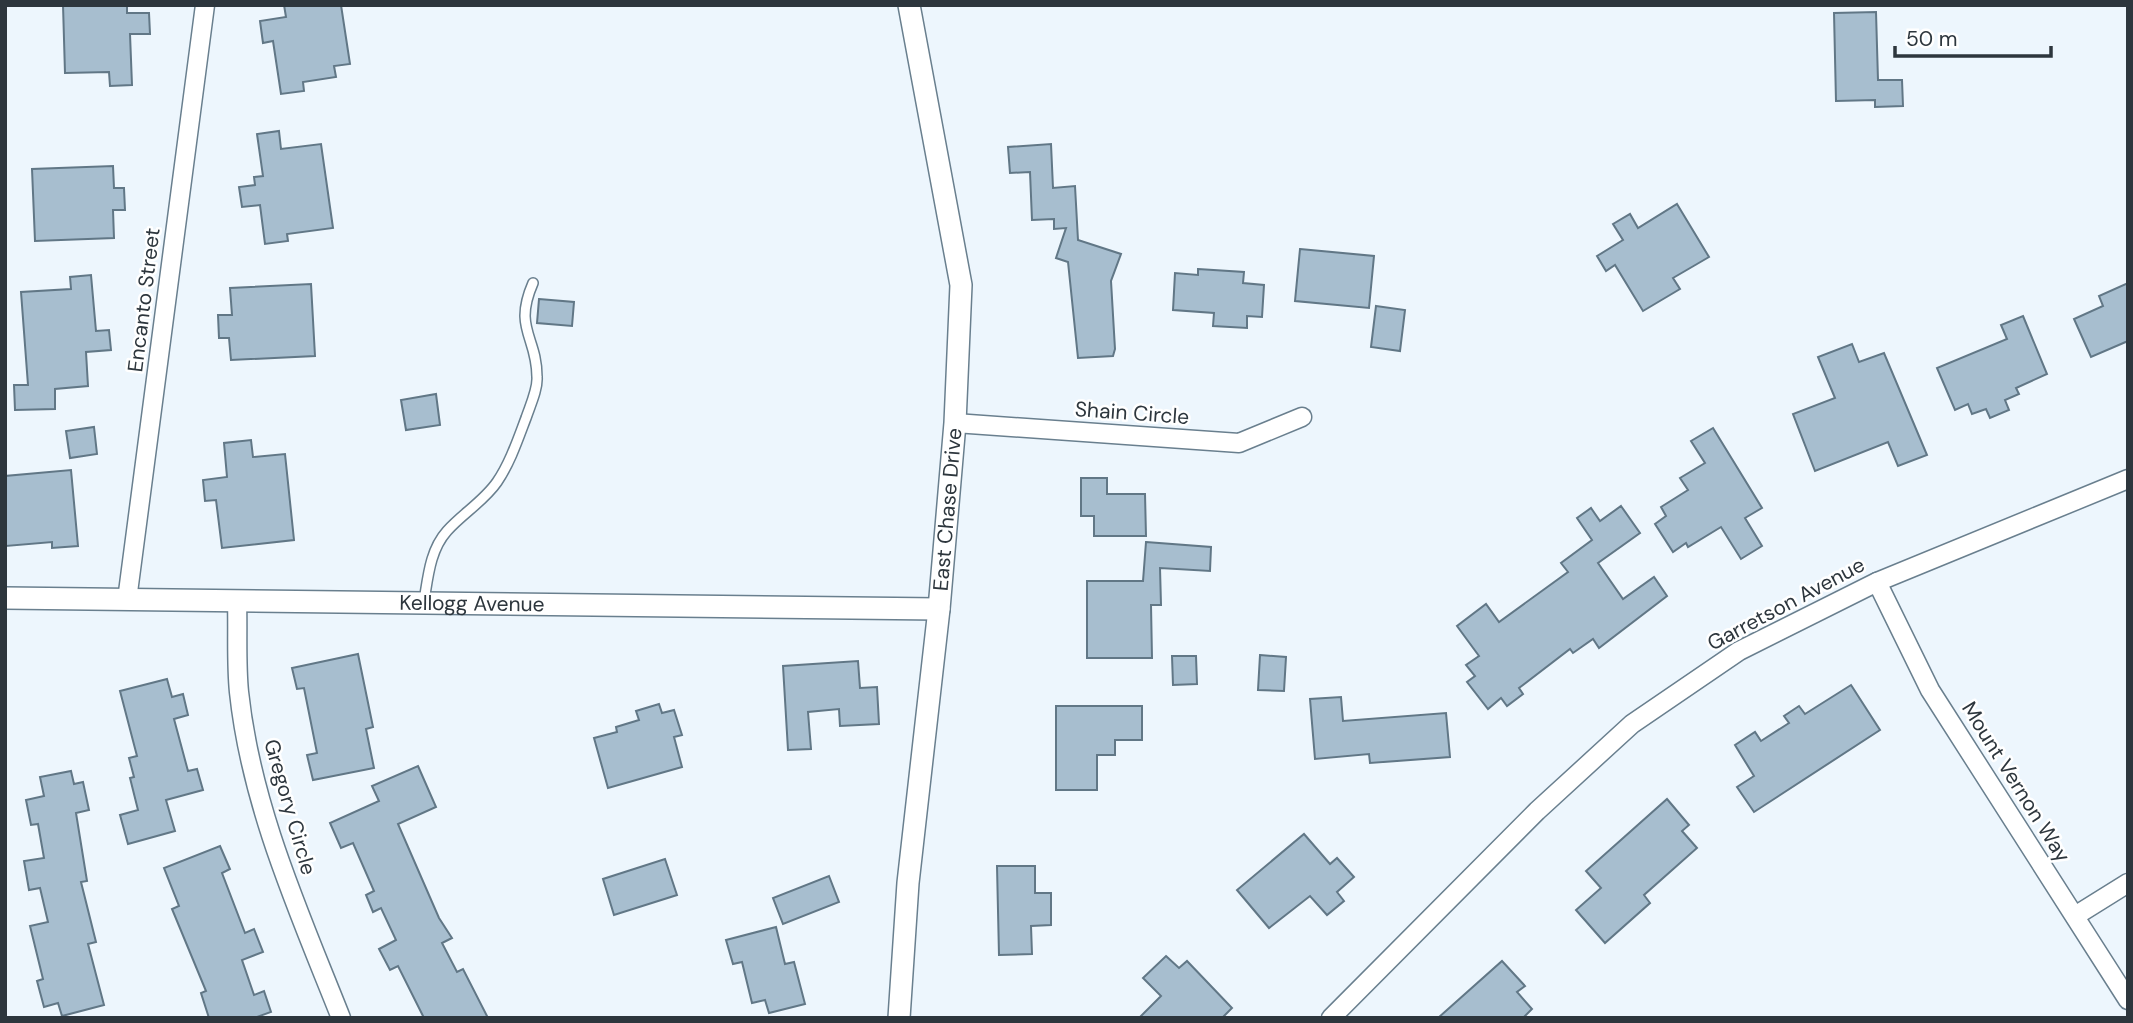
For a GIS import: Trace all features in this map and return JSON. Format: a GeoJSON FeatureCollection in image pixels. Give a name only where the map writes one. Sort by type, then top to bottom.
{"type":"FeatureCollection","features":[{"type":"Feature","properties":{"kind":"street","name":"Encanto Street"},"geometry":{"type":"LineString","coordinates":[[127,600],[205,5]]}},
{"type":"Feature","properties":{"kind":"street","name":"East Chase Drive"},"geometry":{"type":"LineString","coordinates":[[899,1018],[908,883],[939,609],[955,423],[961,285],[909,5]]}},
{"type":"Feature","properties":{"kind":"street","name":"Shain Circle"},"geometry":{"type":"LineString","coordinates":[[955,423],[1239,443],[1301,417]]}},
{"type":"Feature","properties":{"kind":"street","name":"Garretson Avenue"},"geometry":{"type":"LineString","coordinates":[[1331,1018],[1537,811],[1632,724],[1739,651],[1877,582],[2128,479]]}},
{"type":"Feature","properties":{"kind":"street","name":"Mount Vernon Way"},"geometry":{"type":"LineString","coordinates":[[1877,582],[1930,690],[2128,1000]]}},
{"type":"Feature","properties":{"kind":"street","name":"Kellogg Avenue"},"geometry":{"type":"LineString","coordinates":[[5,598],[939,609]]}},
{"type":"Feature","properties":{"kind":"street","name":"Gregory Circle"},"geometry":{"type":"LineString","coordinates":[[237,601],[239,691],[252,771],[294,899],[341,1018]]}},
{"type":"Feature","properties":{"kind":"street"},"geometry":{"type":"LineString","coordinates":[[2075,916],[2128,883]]}},
{"type":"Feature","properties":{"kind":"lane"},"geometry":{"type":"LineString","coordinates":[[424,603],[429,571],[437,546],[447,531],[496,483],[527,415],[538,379],[535,354],[524,329],[526,299],[533,284]]}},
{"type":"Feature","properties":{"kind":"building"},"geometry":{"type":"Polygon","coordinates":[[[63,5],[127,5],[127,13],[149,13],[150,34],[130,34],[132,85],[110,86],[109,72],[65,73],[63,5]]]}},
{"type":"Feature","properties":{"kind":"building"},"geometry":{"type":"Polygon","coordinates":[[[284,5],[341,5],[350,64],[334,66],[336,77],[303,82],[304,91],[281,94],[273,41],[263,43],[260,21],[286,17],[284,5]]]}},
{"type":"Feature","properties":{"kind":"building"},"geometry":{"type":"Polygon","coordinates":[[[1876,12],[1878,80],[1902,80],[1903,106],[1875,107],[1875,100],[1836,101],[1834,13],[1876,12]]]}},
{"type":"Feature","properties":{"kind":"building"},"geometry":{"type":"Polygon","coordinates":[[[279,131],[281,149],[321,144],[333,228],[287,234],[288,241],[265,244],[260,205],[242,207],[239,187],[255,185],[254,177],[263,176],[257,134],[279,131]]]}},
{"type":"Feature","properties":{"kind":"building"},"geometry":{"type":"Polygon","coordinates":[[[1051,144],[1053,188],[1075,186],[1078,240],[1121,254],[1111,281],[1115,349],[1113,356],[1078,358],[1068,262],[1056,258],[1066,228],[1054,229],[1054,219],[1032,220],[1030,172],[1010,173],[1008,147],[1051,144]]]}},
{"type":"Feature","properties":{"kind":"building"},"geometry":{"type":"Polygon","coordinates":[[[113,166],[114,188],[124,188],[125,210],[113,210],[114,238],[35,241],[32,169],[113,166]]]}},
{"type":"Feature","properties":{"kind":"building"},"geometry":{"type":"Polygon","coordinates":[[[1677,204],[1709,257],[1673,278],[1680,289],[1643,311],[1615,265],[1606,271],[1597,256],[1623,240],[1613,224],[1630,214],[1638,228],[1677,204]]]}},
{"type":"Feature","properties":{"kind":"building"},"geometry":{"type":"Polygon","coordinates":[[[1300,249],[1374,256],[1369,308],[1295,301],[1300,249]]]}},
{"type":"Feature","properties":{"kind":"building"},"geometry":{"type":"Polygon","coordinates":[[[1198,269],[1244,272],[1243,283],[1264,285],[1262,317],[1247,316],[1247,328],[1213,326],[1214,313],[1173,310],[1175,273],[1198,275],[1198,269]]]}},
{"type":"Feature","properties":{"kind":"building"},"geometry":{"type":"Polygon","coordinates":[[[91,275],[96,331],[109,330],[111,350],[86,352],[88,386],[55,389],[55,409],[15,410],[14,385],[28,385],[21,292],[71,289],[70,277],[91,275]]]}},
{"type":"Feature","properties":{"kind":"building"},"geometry":{"type":"Polygon","coordinates":[[[2128,283],[2128,341],[2091,357],[2074,319],[2103,306],[2099,296],[2128,283]]]}},
{"type":"Feature","properties":{"kind":"building"},"geometry":{"type":"Polygon","coordinates":[[[311,284],[315,356],[231,360],[229,338],[219,338],[218,315],[232,315],[230,288],[311,284]]]}},
{"type":"Feature","properties":{"kind":"building"},"geometry":{"type":"Polygon","coordinates":[[[539,299],[574,302],[572,326],[537,323],[539,299]]]}},
{"type":"Feature","properties":{"kind":"building"},"geometry":{"type":"Polygon","coordinates":[[[1376,306],[1405,310],[1400,351],[1371,347],[1376,306]]]}},
{"type":"Feature","properties":{"kind":"building"},"geometry":{"type":"Polygon","coordinates":[[[2023,316],[2047,374],[2016,388],[2019,394],[2005,400],[2009,410],[1990,418],[1986,409],[1972,414],[1968,404],[1955,410],[1937,368],[2007,339],[2001,325],[2023,316]]]}},
{"type":"Feature","properties":{"kind":"building"},"geometry":{"type":"Polygon","coordinates":[[[1852,344],[1859,362],[1884,353],[1927,455],[1898,466],[1888,442],[1815,471],[1793,414],[1835,398],[1818,357],[1852,344]]]}},
{"type":"Feature","properties":{"kind":"building"},"geometry":{"type":"Polygon","coordinates":[[[436,394],[440,425],[406,430],[401,400],[436,394]]]}},
{"type":"Feature","properties":{"kind":"building"},"geometry":{"type":"Polygon","coordinates":[[[94,427],[97,454],[70,458],[66,431],[94,427]]]}},
{"type":"Feature","properties":{"kind":"building"},"geometry":{"type":"Polygon","coordinates":[[[1713,428],[1762,508],[1745,518],[1762,546],[1741,559],[1721,527],[1688,547],[1686,543],[1673,552],[1655,524],[1666,516],[1661,507],[1688,490],[1680,478],[1705,463],[1691,441],[1713,428]]]}},
{"type":"Feature","properties":{"kind":"building"},"geometry":{"type":"Polygon","coordinates":[[[251,440],[253,457],[285,454],[294,540],[222,548],[216,500],[205,501],[203,480],[227,477],[224,443],[251,440]]]}},
{"type":"Feature","properties":{"kind":"building"},"geometry":{"type":"Polygon","coordinates":[[[71,470],[78,546],[52,548],[52,542],[6,546],[5,476],[71,470]]]}},
{"type":"Feature","properties":{"kind":"building"},"geometry":{"type":"Polygon","coordinates":[[[1081,478],[1107,478],[1107,494],[1145,494],[1146,536],[1094,536],[1094,516],[1081,516],[1081,478]]]}},
{"type":"Feature","properties":{"kind":"building"},"geometry":{"type":"Polygon","coordinates":[[[1621,506],[1640,533],[1598,563],[1623,599],[1654,577],[1667,596],[1599,648],[1593,639],[1573,653],[1570,649],[1519,688],[1523,694],[1507,706],[1501,698],[1488,709],[1467,682],[1475,676],[1466,665],[1479,656],[1457,626],[1486,604],[1499,622],[1568,572],[1561,563],[1592,540],[1577,518],[1591,508],[1600,521],[1621,506]]]}},
{"type":"Feature","properties":{"kind":"building"},"geometry":{"type":"Polygon","coordinates":[[[1146,542],[1211,547],[1210,571],[1160,568],[1161,605],[1151,605],[1152,658],[1087,658],[1087,581],[1143,581],[1146,542]]]}},
{"type":"Feature","properties":{"kind":"building"},"geometry":{"type":"Polygon","coordinates":[[[358,654],[373,727],[366,729],[374,768],[313,780],[307,755],[317,753],[304,688],[297,689],[292,668],[358,654]]]}},
{"type":"Feature","properties":{"kind":"building"},"geometry":{"type":"Polygon","coordinates":[[[1260,655],[1286,657],[1284,691],[1258,690],[1260,655]]]}},
{"type":"Feature","properties":{"kind":"building"},"geometry":{"type":"Polygon","coordinates":[[[1172,656],[1196,656],[1197,684],[1173,685],[1172,656]]]}},
{"type":"Feature","properties":{"kind":"building"},"geometry":{"type":"Polygon","coordinates":[[[858,661],[860,688],[877,687],[879,724],[840,726],[839,709],[808,712],[811,749],[788,750],[783,666],[858,661]]]}},
{"type":"Feature","properties":{"kind":"building"},"geometry":{"type":"Polygon","coordinates":[[[167,679],[172,697],[183,694],[188,715],[174,719],[188,771],[197,769],[203,790],[166,800],[175,831],[128,844],[120,815],[138,810],[130,778],[134,777],[129,758],[137,756],[120,691],[167,679]]]}},
{"type":"Feature","properties":{"kind":"building"},"geometry":{"type":"Polygon","coordinates":[[[1851,685],[1880,730],[1754,812],[1737,787],[1754,776],[1735,745],[1755,732],[1761,741],[1789,723],[1784,716],[1799,706],[1805,714],[1851,685]]]}},
{"type":"Feature","properties":{"kind":"building"},"geometry":{"type":"Polygon","coordinates":[[[1341,697],[1343,721],[1446,713],[1450,757],[1370,763],[1369,754],[1315,759],[1310,699],[1341,697]]]}},
{"type":"Feature","properties":{"kind":"building"},"geometry":{"type":"Polygon","coordinates":[[[659,704],[662,713],[674,710],[682,735],[674,737],[682,767],[608,788],[594,738],[617,732],[616,727],[639,720],[636,711],[659,704]]]}},
{"type":"Feature","properties":{"kind":"building"},"geometry":{"type":"Polygon","coordinates":[[[1056,706],[1142,706],[1142,740],[1115,740],[1115,755],[1097,755],[1097,790],[1056,790],[1056,706]]]}},
{"type":"Feature","properties":{"kind":"building"},"geometry":{"type":"Polygon","coordinates":[[[418,766],[436,807],[398,824],[439,918],[452,938],[442,943],[457,972],[463,969],[488,1018],[424,1018],[398,966],[390,970],[379,949],[396,940],[381,908],[373,912],[366,895],[374,891],[353,843],[341,848],[330,823],[379,801],[372,786],[418,766]]]}},
{"type":"Feature","properties":{"kind":"building"},"geometry":{"type":"Polygon","coordinates":[[[71,771],[74,784],[83,782],[89,810],[76,813],[87,881],[81,882],[96,942],[88,944],[104,1005],[62,1016],[58,1003],[44,1007],[37,981],[43,979],[30,926],[48,922],[40,888],[29,890],[24,861],[44,858],[38,824],[31,825],[26,800],[44,796],[40,777],[71,771]]]}},
{"type":"Feature","properties":{"kind":"building"},"geometry":{"type":"Polygon","coordinates":[[[1667,799],[1689,825],[1682,831],[1697,848],[1644,895],[1650,903],[1605,943],[1576,910],[1601,888],[1586,871],[1667,799]]]}},
{"type":"Feature","properties":{"kind":"building"},"geometry":{"type":"Polygon","coordinates":[[[1304,834],[1330,864],[1337,858],[1354,877],[1337,892],[1344,901],[1327,915],[1310,896],[1269,928],[1237,890],[1304,834]]]}},
{"type":"Feature","properties":{"kind":"building"},"geometry":{"type":"Polygon","coordinates":[[[220,846],[230,869],[222,873],[245,933],[254,929],[263,952],[242,960],[254,995],[264,991],[271,1012],[254,1018],[209,1018],[201,993],[206,991],[172,909],[179,906],[164,868],[220,846]]]}},
{"type":"Feature","properties":{"kind":"building"},"geometry":{"type":"Polygon","coordinates":[[[665,859],[677,895],[614,915],[603,879],[665,859]]]}},
{"type":"Feature","properties":{"kind":"building"},"geometry":{"type":"Polygon","coordinates":[[[997,866],[1035,866],[1035,893],[1051,893],[1051,925],[1031,926],[1032,954],[999,955],[997,866]]]}},
{"type":"Feature","properties":{"kind":"building"},"geometry":{"type":"Polygon","coordinates":[[[829,876],[839,902],[783,924],[773,898],[829,876]]]}},
{"type":"Feature","properties":{"kind":"building"},"geometry":{"type":"Polygon","coordinates":[[[776,927],[785,964],[794,962],[805,1004],[769,1013],[765,1000],[752,1003],[742,962],[733,964],[726,940],[776,927]]]}},
{"type":"Feature","properties":{"kind":"building"},"geometry":{"type":"Polygon","coordinates":[[[1166,956],[1179,968],[1187,961],[1232,1008],[1222,1018],[1139,1018],[1161,996],[1143,978],[1166,956]]]}},
{"type":"Feature","properties":{"kind":"building"},"geometry":{"type":"Polygon","coordinates":[[[1502,961],[1525,986],[1517,992],[1532,1009],[1523,1018],[1438,1018],[1502,961]]]}}]}
